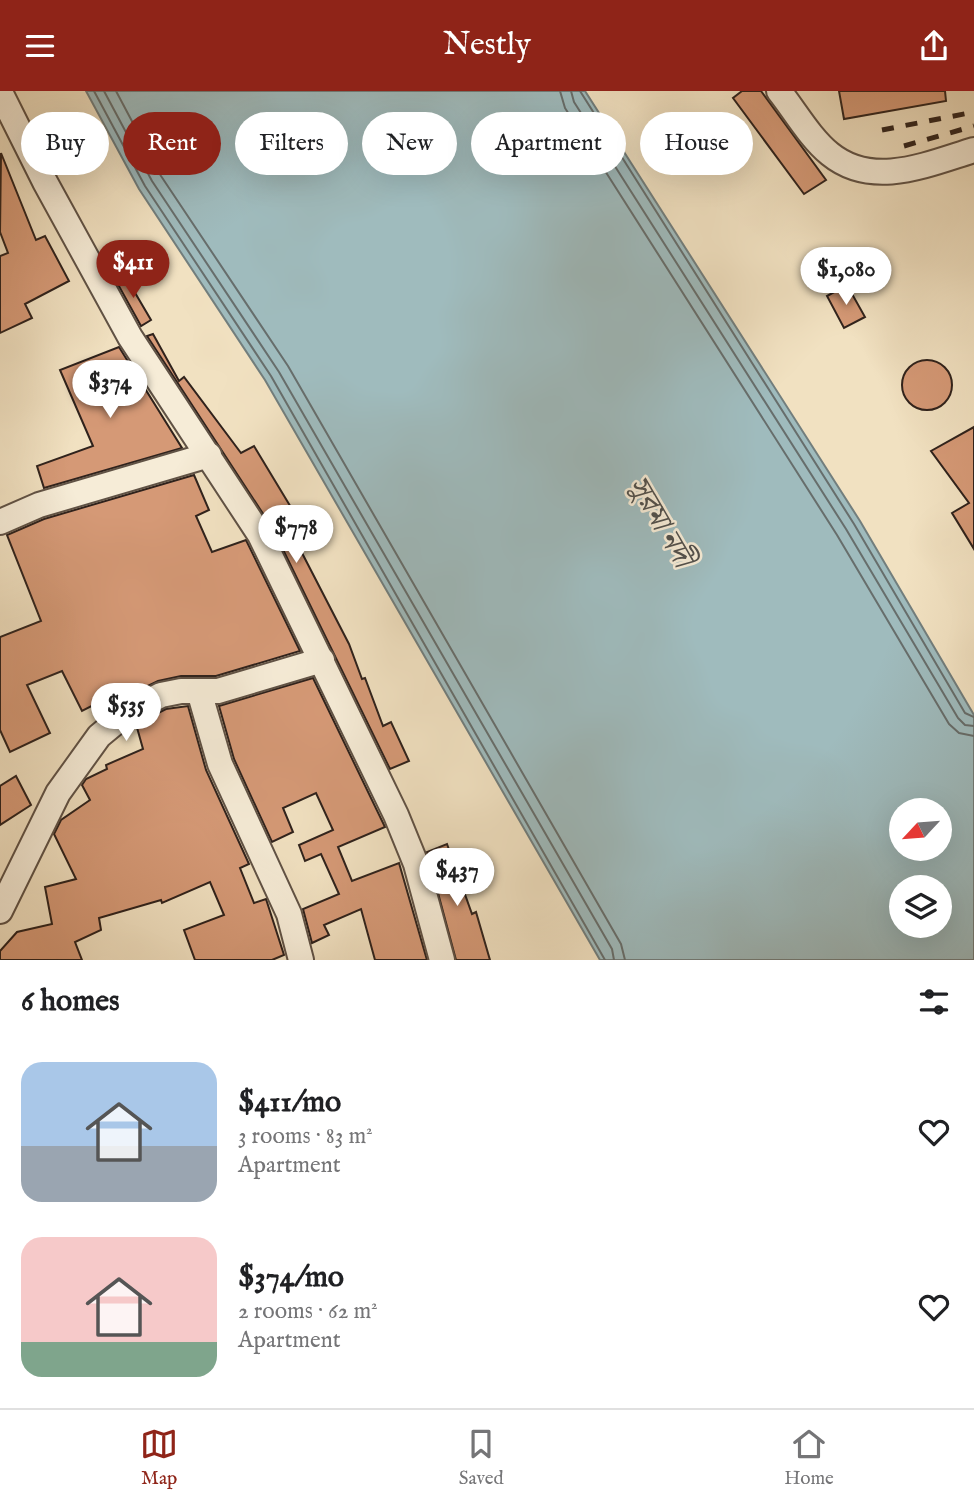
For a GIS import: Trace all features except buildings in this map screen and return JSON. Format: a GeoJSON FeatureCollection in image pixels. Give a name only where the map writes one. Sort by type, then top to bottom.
{"type":"FeatureCollection","features":[{"type":"Feature","properties":{"kind":"street"},"geometry":{"type":"LineString","coordinates":[[779,91],[828,153],[865,170],[899,173],[974,150]]}},
{"type":"Feature","properties":{"kind":"street"},"geometry":{"type":"LineString","coordinates":[[0,92],[45,182],[130,337],[260,535],[322,660],[415,864],[442,960]]}},
{"type":"Feature","properties":{"kind":"street"},"geometry":{"type":"LineString","coordinates":[[0,521],[39,505],[208,455]]}},
{"type":"Feature","properties":{"kind":"street"},"geometry":{"type":"LineString","coordinates":[[0,911],[58,793],[99,736],[128,712],[161,695],[218,691],[322,660]]}},
{"type":"Feature","properties":{"kind":"street"},"geometry":{"type":"LineString","coordinates":[[199,691],[220,764],[289,914],[301,960]]}},
{"type":"Feature","properties":{"kind":"water","name":"সুরমা নদী"},"geometry":{"type":"Polygon","coordinates":[[[86,91],[585,91],[598,112],[471,112],[471,175],[626,175],[626,155],[860,521],[974,715],[974,960],[600,960],[265,380],[131,175],[221,175],[221,112],[123,112],[123,159],[109,134],[109,112],[97,112],[86,91]]]}},
{"type":"Feature","properties":{"kind":"railway"},"geometry":{"type":"LineString","coordinates":[[882,130],[974,112]]}},
{"type":"Feature","properties":{"kind":"railway"},"geometry":{"type":"LineString","coordinates":[[904,146],[974,126]]}}]}
